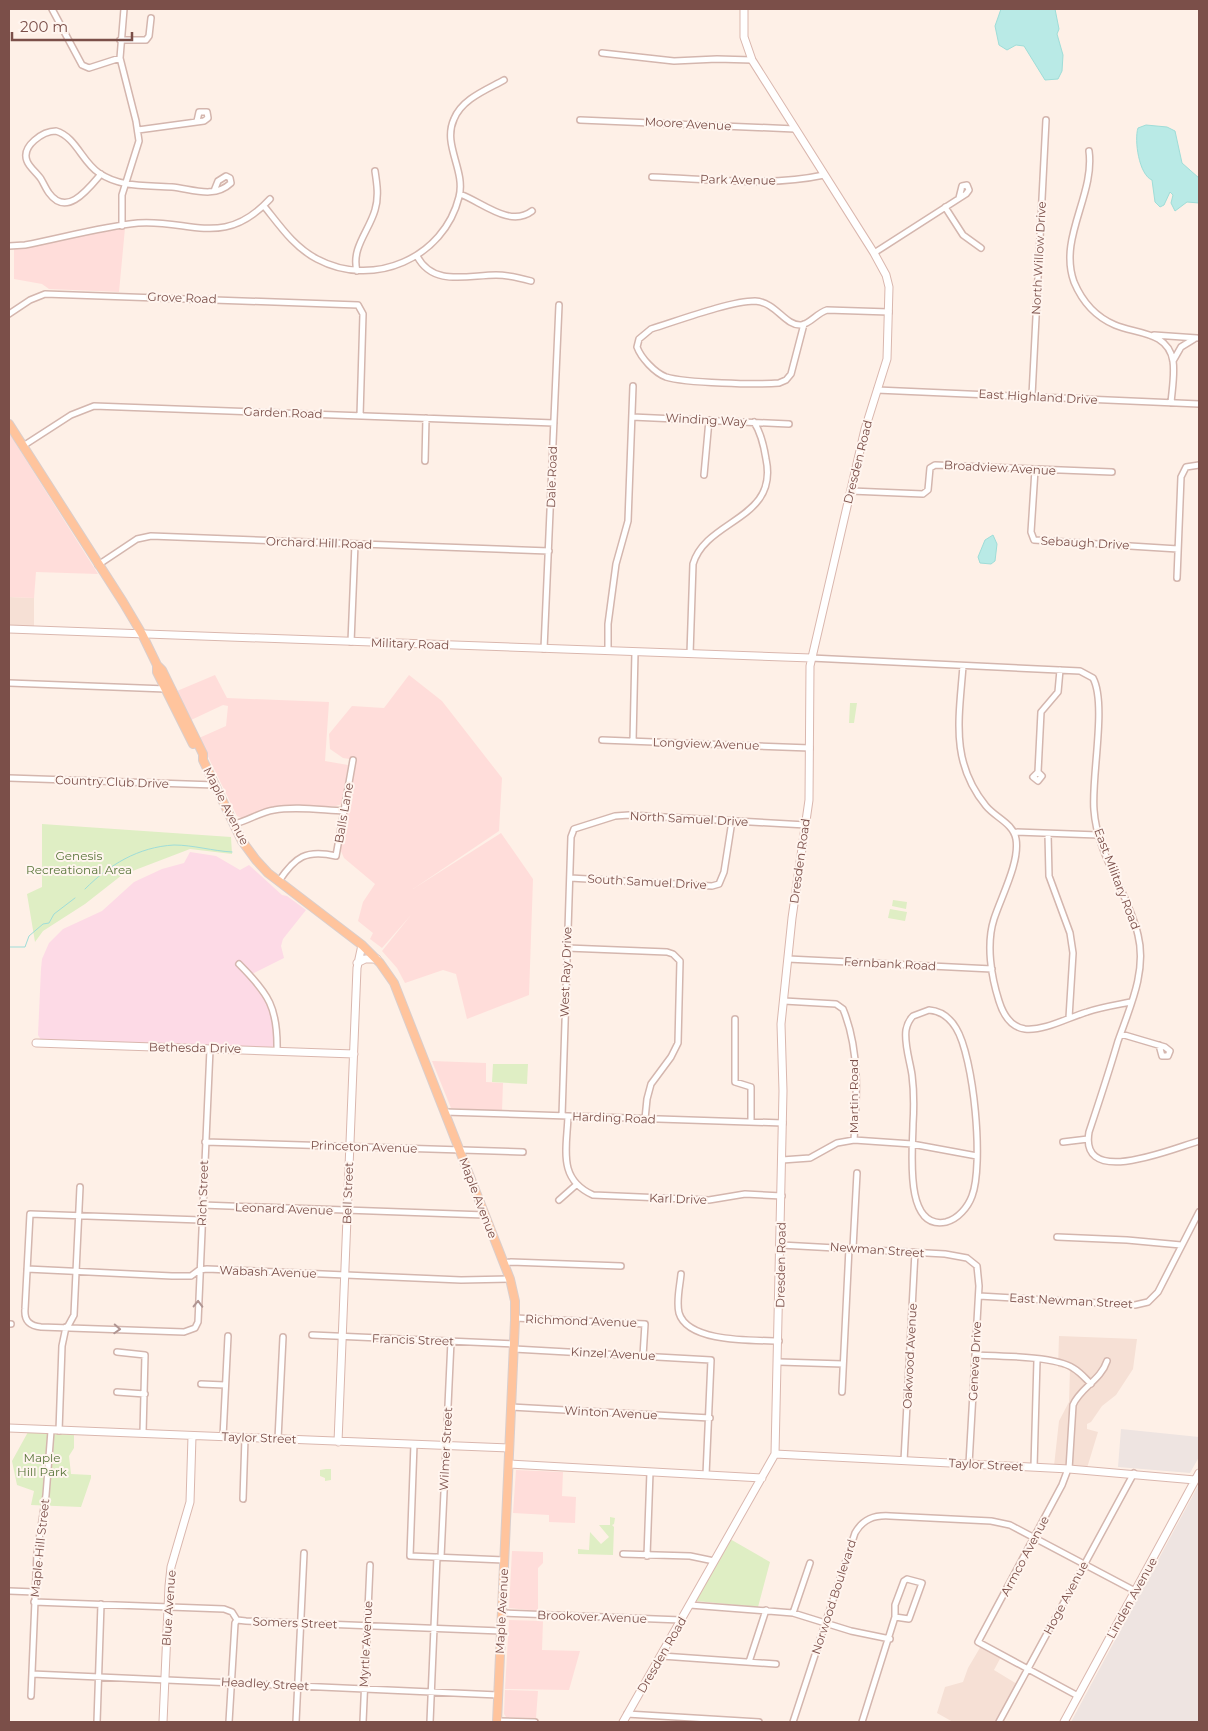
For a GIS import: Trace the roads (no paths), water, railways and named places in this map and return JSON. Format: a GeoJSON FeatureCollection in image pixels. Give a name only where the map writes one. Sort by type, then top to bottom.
{"type":"FeatureCollection","features":[{"type":"Feature","properties":{"kind":"main road","name":"Maple Avenue"},"geometry":{"type":"LineString","coordinates":[[9,424],[142,634],[177,699],[203,754],[203,760],[238,833],[256,860],[279,881],[362,945],[377,959],[399,994],[504,1263],[515,1301],[515,1318],[497,1721]]}},
{"type":"Feature","properties":{"kind":"main road","name":"Maple Avenue"},"geometry":{"type":"LineString","coordinates":[[157,665],[157,672],[198,756],[203,760]]}},
{"type":"Feature","properties":{"kind":"street"},"geometry":{"type":"LineString","coordinates":[[52,9],[82,65],[89,68],[120,58]]}},
{"type":"Feature","properties":{"kind":"street"},"geometry":{"type":"LineString","coordinates":[[122,226],[121,207],[124,183],[138,149],[138,130],[120,58],[124,9]]}},
{"type":"Feature","properties":{"kind":"street","name":"Dresden Road"},"geometry":{"type":"LineString","coordinates":[[623,1722],[775,1454],[779,1362],[782,1196],[782,1024],[788,959],[806,825],[810,748],[811,658],[851,491],[887,359],[888,280],[874,253],[752,60],[744,37],[744,9]]}},
{"type":"Feature","properties":{"kind":"street"},"geometry":{"type":"LineString","coordinates":[[120,40],[146,40],[149,36],[151,18]]}},
{"type":"Feature","properties":{"kind":"street"},"geometry":{"type":"LineString","coordinates":[[602,53],[674,61],[752,60]]}},
{"type":"Feature","properties":{"kind":"street"},"geometry":{"type":"LineString","coordinates":[[264,206],[289,236],[309,254],[332,266],[357,271],[384,269],[417,256],[443,231],[453,215],[460,194],[459,175],[451,139],[454,118],[467,101],[504,80]]}},
{"type":"Feature","properties":{"kind":"street","name":"Moore Avenue"},"geometry":{"type":"LineString","coordinates":[[580,120],[795,129]]}},
{"type":"Feature","properties":{"kind":"street","name":"North Willow Drive"},"geometry":{"type":"LineString","coordinates":[[1032,396],[1046,120]]}},
{"type":"Feature","properties":{"kind":"street"},"geometry":{"type":"LineString","coordinates":[[138,130],[197,121]]}},
{"type":"Feature","properties":{"kind":"street"},"geometry":{"type":"LineString","coordinates":[[101,174],[87,192],[72,201],[60,202],[49,194],[27,161],[26,152],[30,145],[45,133],[59,132],[72,142],[84,160],[101,174],[124,183],[144,188],[166,187],[203,192],[214,191]]}},
{"type":"Feature","properties":{"kind":"street"},"geometry":{"type":"LineString","coordinates":[[1089,151],[1090,163],[1070,246],[1070,262],[1075,282],[1084,300],[1098,315],[1118,326],[1153,335],[1198,338]]}},
{"type":"Feature","properties":{"kind":"street"},"geometry":{"type":"LineString","coordinates":[[357,271],[359,246],[375,210],[377,189],[375,171]]}},
{"type":"Feature","properties":{"kind":"street","name":"Park Avenue"},"geometry":{"type":"LineString","coordinates":[[652,177],[754,181],[809,178],[824,175]]}},
{"type":"Feature","properties":{"kind":"street"},"geometry":{"type":"LineString","coordinates":[[460,194],[514,218],[525,217],[532,211]]}},
{"type":"Feature","properties":{"kind":"street"},"geometry":{"type":"LineString","coordinates":[[874,253],[959,198]]}},
{"type":"Feature","properties":{"kind":"street"},"geometry":{"type":"LineString","coordinates":[[9,246],[25,245],[122,226],[150,223],[194,229],[213,229],[241,221],[264,206],[270,199]]}},
{"type":"Feature","properties":{"kind":"street"},"geometry":{"type":"LineString","coordinates":[[945,208],[963,235],[982,248]]}},
{"type":"Feature","properties":{"kind":"street"},"geometry":{"type":"LineString","coordinates":[[417,256],[425,267],[446,277],[461,278],[494,275],[531,281]]}},
{"type":"Feature","properties":{"kind":"street","name":"Grove Road"},"geometry":{"type":"LineString","coordinates":[[9,314],[30,300],[45,294],[257,301],[360,307],[363,314],[360,416]]}},
{"type":"Feature","properties":{"kind":"street"},"geometry":{"type":"LineString","coordinates":[[804,324],[791,374],[786,380],[779,383],[693,380],[666,377],[649,363],[638,350],[637,344],[643,334],[651,329],[748,302],[768,304],[793,324],[804,324],[819,313],[827,310],[889,312]]}},
{"type":"Feature","properties":{"kind":"street","name":"Dale Road"},"geometry":{"type":"LineString","coordinates":[[544,649],[559,305]]}},
{"type":"Feature","properties":{"kind":"street"},"geometry":{"type":"LineString","coordinates":[[1153,335],[1163,342],[1173,362]]}},
{"type":"Feature","properties":{"kind":"street"},"geometry":{"type":"LineString","coordinates":[[1171,403],[1173,362],[1181,347],[1198,338]]}},
{"type":"Feature","properties":{"kind":"street"},"geometry":{"type":"LineString","coordinates":[[608,651],[608,624],[616,564],[628,520],[633,386]]}},
{"type":"Feature","properties":{"kind":"street","name":"East Highland Drive"},"geometry":{"type":"LineString","coordinates":[[877,390],[1199,404]]}},
{"type":"Feature","properties":{"kind":"street","name":"Garden Road"},"geometry":{"type":"LineString","coordinates":[[23,446],[71,415],[92,406],[554,423]]}},
{"type":"Feature","properties":{"kind":"street","name":"Winding Way"},"geometry":{"type":"LineString","coordinates":[[632,417],[754,422],[766,456],[769,473],[767,484],[753,507],[709,541],[696,556],[693,564],[690,654]]}},
{"type":"Feature","properties":{"kind":"street"},"geometry":{"type":"LineString","coordinates":[[425,461],[426,418]]}},
{"type":"Feature","properties":{"kind":"street"},"geometry":{"type":"LineString","coordinates":[[704,476],[709,420]]}},
{"type":"Feature","properties":{"kind":"street"},"geometry":{"type":"LineString","coordinates":[[754,422],[789,424]]}},
{"type":"Feature","properties":{"kind":"street","name":"Broadview Avenue"},"geometry":{"type":"LineString","coordinates":[[851,491],[924,494],[928,490],[930,468],[935,465],[1112,472]]}},
{"type":"Feature","properties":{"kind":"street"},"geometry":{"type":"LineString","coordinates":[[1177,578],[1182,473],[1189,465],[1199,465]]}},
{"type":"Feature","properties":{"kind":"street","name":"Sebaugh Drive"},"geometry":{"type":"LineString","coordinates":[[1035,470],[1032,524],[1034,540],[1178,549]]}},
{"type":"Feature","properties":{"kind":"street","name":"Orchard Hill Road"},"geometry":{"type":"LineString","coordinates":[[98,564],[144,536],[549,551]]}},
{"type":"Feature","properties":{"kind":"street"},"geometry":{"type":"LineString","coordinates":[[351,642],[355,544]]}},
{"type":"Feature","properties":{"kind":"street","name":"Military Road"},"geometry":{"type":"LineString","coordinates":[[9,629],[811,658]]}},
{"type":"Feature","properties":{"kind":"street"},"geometry":{"type":"LineString","coordinates":[[633,741],[635,652]]}},
{"type":"Feature","properties":{"kind":"street","name":"East Military Road"},"geometry":{"type":"LineString","coordinates":[[811,658],[1060,670],[1086,672],[1093,678],[1097,688],[1098,708],[1093,802],[1098,835],[1140,940],[1140,971],[1088,1139]]}},
{"type":"Feature","properties":{"kind":"street"},"geometry":{"type":"LineString","coordinates":[[963,666],[958,732],[961,762],[970,783],[981,800],[1014,832],[1016,840],[1015,855],[992,928],[992,969],[1001,1007],[1008,1020],[1017,1027],[1035,1029],[1104,1007],[1131,1002]]}},
{"type":"Feature","properties":{"kind":"street"},"geometry":{"type":"LineString","coordinates":[[1038,772],[1042,712],[1058,692],[1060,670]]}},
{"type":"Feature","properties":{"kind":"street"},"geometry":{"type":"LineString","coordinates":[[9,683],[166,689]]}},
{"type":"Feature","properties":{"kind":"street","name":"Longview Avenue"},"geometry":{"type":"LineString","coordinates":[[602,740],[810,748]]}},
{"type":"Feature","properties":{"kind":"street","name":"Balls Lane"},"geometry":{"type":"LineString","coordinates":[[279,881],[294,862],[302,856],[318,852],[336,856],[353,760]]}},
{"type":"Feature","properties":{"kind":"street","name":"Country Club Drive"},"geometry":{"type":"LineString","coordinates":[[9,778],[215,785]]}},
{"type":"Feature","properties":{"kind":"street"},"geometry":{"type":"LineString","coordinates":[[234,824],[244,823],[271,810],[344,811]]}},
{"type":"Feature","properties":{"kind":"street","name":"North Samuel Drive"},"geometry":{"type":"LineString","coordinates":[[574,829],[588,823],[622,816],[806,825]]}},
{"type":"Feature","properties":{"kind":"street","name":"South Samuel Drive"},"geometry":{"type":"LineString","coordinates":[[570,878],[712,886],[719,884],[724,872],[732,821]]}},
{"type":"Feature","properties":{"kind":"street"},"geometry":{"type":"LineString","coordinates":[[238,833],[244,823]]}},
{"type":"Feature","properties":{"kind":"street","name":"West Ray Drive"},"geometry":{"type":"LineString","coordinates":[[565,1116],[567,948],[571,837],[574,829]]}},
{"type":"Feature","properties":{"kind":"street"},"geometry":{"type":"LineString","coordinates":[[1014,832],[1098,835]]}},
{"type":"Feature","properties":{"kind":"street"},"geometry":{"type":"LineString","coordinates":[[1048,834],[1048,876],[1070,933],[1074,953],[1069,1018]]}},
{"type":"Feature","properties":{"kind":"street","name":"Bell Street"},"geometry":{"type":"LineString","coordinates":[[338,1442],[357,964],[362,945]]}},
{"type":"Feature","properties":{"kind":"street"},"geometry":{"type":"LineString","coordinates":[[567,948],[667,952],[677,956],[682,970],[679,1040],[675,1052],[651,1084],[645,1119]]}},
{"type":"Feature","properties":{"kind":"street"},"geometry":{"type":"LineString","coordinates":[[357,964],[364,959],[377,959]]}},
{"type":"Feature","properties":{"kind":"street","name":"Fernbank Road"},"geometry":{"type":"LineString","coordinates":[[788,959],[992,969]]}},
{"type":"Feature","properties":{"kind":"street"},"geometry":{"type":"LineString","coordinates":[[239,964],[262,989],[273,1009],[278,1026],[277,1051]]}},
{"type":"Feature","properties":{"kind":"street","name":"Martin Road"},"geometry":{"type":"LineString","coordinates":[[782,1160],[810,1158],[837,1143],[854,1140],[856,1097],[854,1059],[844,1009],[836,1004],[784,1002]]}},
{"type":"Feature","properties":{"kind":"street"},"geometry":{"type":"LineString","coordinates":[[929,1010],[937,1011],[947,1017],[956,1027],[961,1041],[973,1098],[977,1178],[970,1201],[953,1219],[936,1222],[925,1217],[917,1205],[914,1191],[912,1144],[913,1082],[906,1030],[913,1016],[929,1010]]}},
{"type":"Feature","properties":{"kind":"street"},"geometry":{"type":"LineString","coordinates":[[735,1019],[734,1082],[751,1087],[751,1122]]}},
{"type":"Feature","properties":{"kind":"street"},"geometry":{"type":"LineString","coordinates":[[1121,1034],[1159,1045]]}},
{"type":"Feature","properties":{"kind":"street","name":"Bethesda Drive"},"geometry":{"type":"LineString","coordinates":[[36,1043],[354,1054]]}},
{"type":"Feature","properties":{"kind":"street","name":"Rich Street"},"geometry":{"type":"LineString","coordinates":[[67,1326],[188,1332],[193,1331],[198,1322],[210,1049]]}},
{"type":"Feature","properties":{"kind":"street","name":"Harding Road"},"geometry":{"type":"LineString","coordinates":[[445,1112],[783,1123]]}},
{"type":"Feature","properties":{"kind":"street"},"geometry":{"type":"LineString","coordinates":[[560,1200],[576,1185],[566,1162],[565,1116]]}},
{"type":"Feature","properties":{"kind":"street"},"geometry":{"type":"LineString","coordinates":[[1063,1142],[1088,1139],[1090,1150],[1095,1157],[1104,1162],[1115,1163],[1199,1141]]}},
{"type":"Feature","properties":{"kind":"street"},"geometry":{"type":"LineString","coordinates":[[854,1140],[912,1144],[977,1156]]}},
{"type":"Feature","properties":{"kind":"street","name":"Princeton Avenue"},"geometry":{"type":"LineString","coordinates":[[205,1142],[523,1152]]}},
{"type":"Feature","properties":{"kind":"street"},"geometry":{"type":"LineString","coordinates":[[842,1392],[857,1173]]}},
{"type":"Feature","properties":{"kind":"street","name":"Karl Drive"},"geometry":{"type":"LineString","coordinates":[[576,1185],[593,1195],[608,1197],[714,1200],[745,1194],[782,1196]]}},
{"type":"Feature","properties":{"kind":"street","name":"Maple Hill Street"},"geometry":{"type":"LineString","coordinates":[[31,1696],[37,1552],[55,1431],[62,1346],[67,1326],[74,1315],[80,1187]]}},
{"type":"Feature","properties":{"kind":"street","name":"Leonard Avenue"},"geometry":{"type":"LineString","coordinates":[[202,1206],[485,1215]]}},
{"type":"Feature","properties":{"kind":"street","name":"East Newman Street"},"geometry":{"type":"LineString","coordinates":[[979,1296],[1143,1304],[1151,1300],[1158,1292],[1199,1212]]}},
{"type":"Feature","properties":{"kind":"street"},"geometry":{"type":"LineString","coordinates":[[67,1326],[32,1325],[24,1314],[30,1214],[201,1220]]}},
{"type":"Feature","properties":{"kind":"street"},"geometry":{"type":"LineString","coordinates":[[1056,1237],[1127,1240],[1181,1245]]}},
{"type":"Feature","properties":{"kind":"street","name":"Newman Street"},"geometry":{"type":"LineString","coordinates":[[781,1245],[915,1252],[954,1256],[972,1261]]}},
{"type":"Feature","properties":{"kind":"street","name":"Oakwood Avenue"},"geometry":{"type":"LineString","coordinates":[[904,1461],[915,1252]]}},
{"type":"Feature","properties":{"kind":"street","name":"Geneva Drive"},"geometry":{"type":"LineString","coordinates":[[969,1464],[979,1296],[979,1271],[972,1261]]}},
{"type":"Feature","properties":{"kind":"street"},"geometry":{"type":"LineString","coordinates":[[504,1263],[621,1266]]}},
{"type":"Feature","properties":{"kind":"street","name":"Wabash Avenue"},"geometry":{"type":"LineString","coordinates":[[27,1269],[184,1276],[191,1276],[199,1270],[490,1280],[510,1279]]}},
{"type":"Feature","properties":{"kind":"street"},"geometry":{"type":"LineString","coordinates":[[681,1274],[680,1314],[689,1325],[699,1332],[714,1336],[779,1341]]}},
{"type":"Feature","properties":{"kind":"street","name":"Richmond Avenue"},"geometry":{"type":"LineString","coordinates":[[515,1318],[645,1324],[643,1356]]}},
{"type":"Feature","properties":{"kind":"street"},"geometry":{"type":"LineString","coordinates":[[223,1437],[228,1336]]}},
{"type":"Feature","properties":{"kind":"street","name":"Francis Street"},"geometry":{"type":"LineString","coordinates":[[312,1336],[451,1341],[514,1347]]}},
{"type":"Feature","properties":{"kind":"street"},"geometry":{"type":"LineString","coordinates":[[278,1439],[283,1337]]}},
{"type":"Feature","properties":{"kind":"street","name":"Wilmer Street"},"geometry":{"type":"LineString","coordinates":[[430,1722],[451,1341]]}},
{"type":"Feature","properties":{"kind":"street","name":"Kinzel Avenue"},"geometry":{"type":"LineString","coordinates":[[514,1347],[711,1360],[710,1418]]}},
{"type":"Feature","properties":{"kind":"street"},"geometry":{"type":"LineString","coordinates":[[117,1352],[145,1355],[143,1433]]}},
{"type":"Feature","properties":{"kind":"street"},"geometry":{"type":"LineString","coordinates":[[975,1355],[1037,1360],[1070,1366],[1091,1384]]}},
{"type":"Feature","properties":{"kind":"street"},"geometry":{"type":"LineString","coordinates":[[1034,1467],[1037,1360]]}},
{"type":"Feature","properties":{"kind":"street","name":"Armco Avenue"},"geometry":{"type":"LineString","coordinates":[[1027,1669],[978,1642],[1067,1477],[1073,1405],[1104,1370],[1107,1361]]}},
{"type":"Feature","properties":{"kind":"street"},"geometry":{"type":"LineString","coordinates":[[779,1362],[843,1364]]}},
{"type":"Feature","properties":{"kind":"street"},"geometry":{"type":"LineString","coordinates":[[201,1384],[225,1385]]}},
{"type":"Feature","properties":{"kind":"street"},"geometry":{"type":"LineString","coordinates":[[117,1392],[144,1394]]}},
{"type":"Feature","properties":{"kind":"street","name":"Winton Avenue"},"geometry":{"type":"LineString","coordinates":[[511,1407],[710,1418]]}},
{"type":"Feature","properties":{"kind":"street"},"geometry":{"type":"LineString","coordinates":[[706,1475],[710,1418]]}},
{"type":"Feature","properties":{"kind":"street","name":"Taylor Street"},"geometry":{"type":"LineString","coordinates":[[9,1428],[510,1448]]}},
{"type":"Feature","properties":{"kind":"street","name":"Blue Avenue"},"geometry":{"type":"LineString","coordinates":[[162,1722],[171,1567],[190,1502],[192,1436]]}},
{"type":"Feature","properties":{"kind":"street"},"geometry":{"type":"LineString","coordinates":[[243,1499],[245,1438]]}},
{"type":"Feature","properties":{"kind":"street"},"geometry":{"type":"LineString","coordinates":[[414,1444],[410,1556],[504,1560]]}},
{"type":"Feature","properties":{"kind":"street","name":"Taylor Street"},"geometry":{"type":"LineString","coordinates":[[775,1454],[1197,1477]]}},
{"type":"Feature","properties":{"kind":"street"},"geometry":{"type":"LineString","coordinates":[[509,1464],[762,1478]]}},
{"type":"Feature","properties":{"kind":"street"},"geometry":{"type":"LineString","coordinates":[[647,1556],[650,1472]]}},
{"type":"Feature","properties":{"kind":"street","name":"Hoge Avenue"},"geometry":{"type":"LineString","coordinates":[[999,1722],[1134,1474]]}},
{"type":"Feature","properties":{"kind":"street","name":"Linden Avenue"},"geometry":{"type":"LineString","coordinates":[[1064,1722],[1197,1477]]}},
{"type":"Feature","properties":{"kind":"street","name":"Norwood Boulevard"},"geometry":{"type":"LineString","coordinates":[[793,1722],[855,1533],[867,1519],[888,1516],[991,1521],[1010,1525],[1036,1537],[1135,1592]]}},
{"type":"Feature","properties":{"kind":"street"},"geometry":{"type":"LineString","coordinates":[[296,1722],[304,1553]]}},
{"type":"Feature","properties":{"kind":"street"},"geometry":{"type":"LineString","coordinates":[[623,1554],[690,1556],[714,1561]]}},
{"type":"Feature","properties":{"kind":"street"},"geometry":{"type":"LineString","coordinates":[[793,1613],[810,1562]]}},
{"type":"Feature","properties":{"kind":"street","name":"Myrtle Avenue"},"geometry":{"type":"LineString","coordinates":[[363,1722],[370,1565]]}},
{"type":"Feature","properties":{"kind":"street"},"geometry":{"type":"LineString","coordinates":[[862,1722],[890,1639],[895,1617],[895,1605],[904,1581],[907,1579],[922,1583],[909,1619],[895,1617]]}},
{"type":"Feature","properties":{"kind":"street"},"geometry":{"type":"LineString","coordinates":[[9,1591],[35,1592]]}},
{"type":"Feature","properties":{"kind":"street","name":"Somers Street"},"geometry":{"type":"LineString","coordinates":[[34,1602],[224,1609],[232,1612],[237,1620],[501,1631]]}},
{"type":"Feature","properties":{"kind":"street"},"geometry":{"type":"LineString","coordinates":[[96,1722],[101,1604]]}},
{"type":"Feature","properties":{"kind":"street"},"geometry":{"type":"LineString","coordinates":[[690,1605],[793,1613],[826,1624],[890,1639]]}},
{"type":"Feature","properties":{"kind":"street"},"geometry":{"type":"LineString","coordinates":[[750,1662],[766,1610]]}},
{"type":"Feature","properties":{"kind":"street","name":"Brookover Avenue"},"geometry":{"type":"LineString","coordinates":[[502,1613],[681,1620]]}},
{"type":"Feature","properties":{"kind":"street"},"geometry":{"type":"LineString","coordinates":[[229,1722],[235,1623],[237,1620]]}},
{"type":"Feature","properties":{"kind":"street"},"geometry":{"type":"LineString","coordinates":[[662,1656],[776,1664]]}},
{"type":"Feature","properties":{"kind":"street"},"geometry":{"type":"LineString","coordinates":[[1027,1669],[1078,1696]]}},
{"type":"Feature","properties":{"kind":"street","name":"Headley Street"},"geometry":{"type":"LineString","coordinates":[[32,1674],[498,1695]]}},
{"type":"Feature","properties":{"kind":"street"},"geometry":{"type":"LineString","coordinates":[[627,1714],[700,1720],[759,1722]]}},
{"type":"Feature","properties":{"kind":"street"},"geometry":{"type":"LineString","coordinates":[[497,1721],[534,1722]]}},
{"type":"Feature","properties":{"kind":"water"},"geometry":{"type":"Polygon","coordinates":[[[1001,9],[1055,9],[1059,29],[1057,34],[1063,55],[1062,71],[1058,79],[1045,80],[1024,46],[1016,45],[1007,50],[999,45],[995,26],[1001,9]]]}},
{"type":"Feature","properties":{"kind":"water"},"geometry":{"type":"Polygon","coordinates":[[[1146,125],[1167,127],[1175,131],[1182,163],[1199,178],[1199,203],[1187,202],[1175,211],[1171,203],[1173,195],[1170,192],[1164,205],[1160,207],[1155,202],[1152,180],[1141,165],[1137,148],[1138,128],[1146,125]]]}},
{"type":"Feature","properties":{"kind":"water"},"geometry":{"type":"Polygon","coordinates":[[[993,535],[997,544],[995,561],[991,564],[980,563],[978,557],[985,540],[993,535]]]}},
{"type":"Feature","properties":{"kind":"waterway"},"geometry":{"type":"LineString","coordinates":[[85,889],[114,865],[148,849],[174,845],[232,852]]}},
{"type":"Feature","properties":{"kind":"waterway"},"geometry":{"type":"LineString","coordinates":[[9,947],[25,947],[29,936],[43,924],[49,923],[54,914],[75,898]]}},
{"type":"Feature","properties":{"kind":"park label","name":"Genesis Recreational Area"},"geometry":{"type":"Point","coordinates":[79,863]}},
{"type":"Feature","properties":{"kind":"park label","name":"Maple Hill Park"},"geometry":{"type":"Point","coordinates":[42,1465]}}]}
